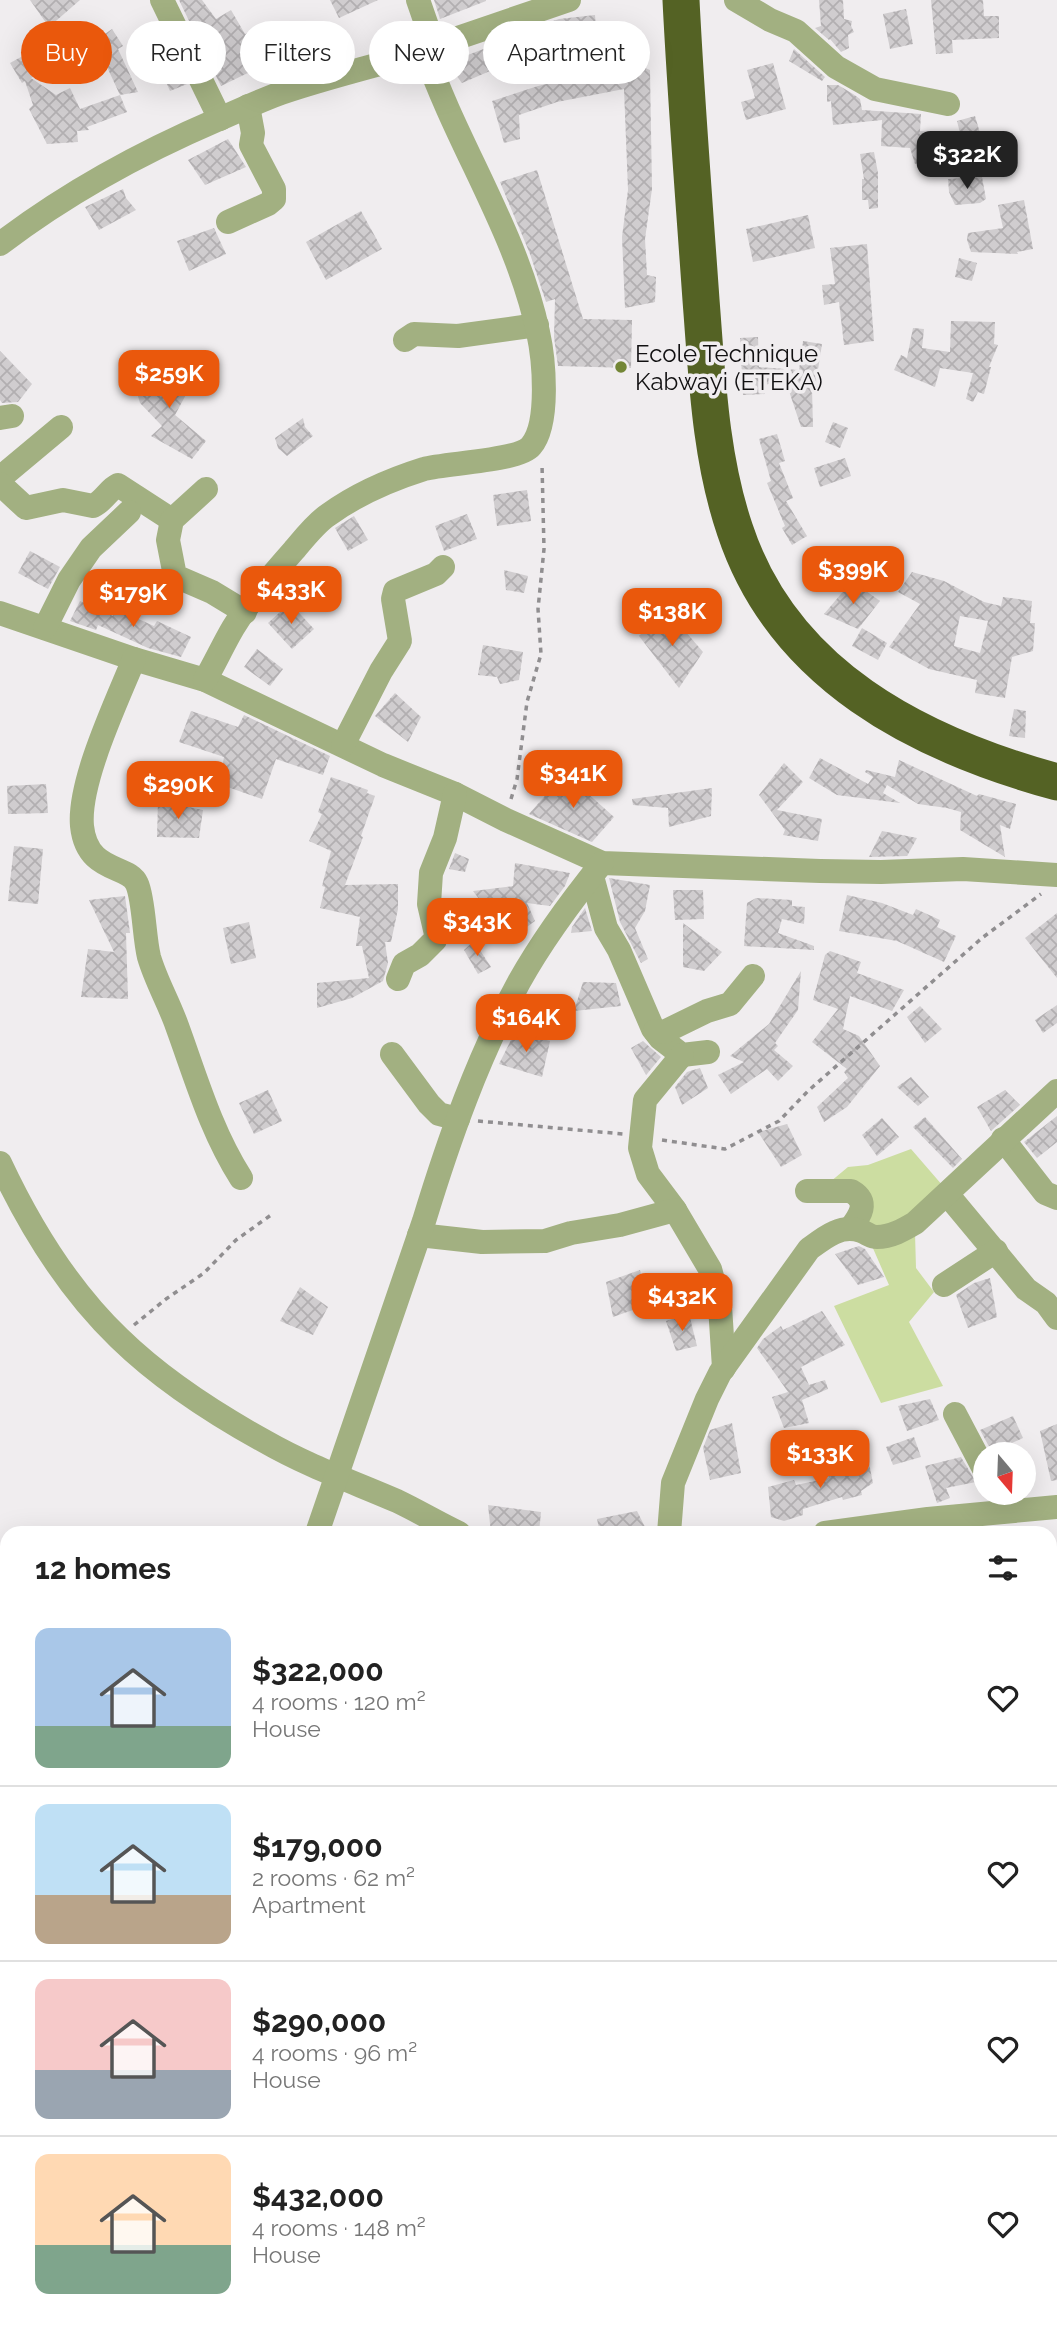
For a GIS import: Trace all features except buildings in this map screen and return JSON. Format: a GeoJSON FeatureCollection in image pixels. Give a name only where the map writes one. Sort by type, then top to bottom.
{"type":"FeatureCollection","features":[{"type":"Feature","properties":{"kind":"highway"},"geometry":{"type":"LineString","coordinates":[[681,0],[706,372],[723,485],[746,561],[783,622],[813,656],[841,681],[905,725],[938,741],[1057,782]]}},
{"type":"Feature","properties":{"kind":"street"},"geometry":{"type":"LineString","coordinates":[[162,0],[220,119]]}},
{"type":"Feature","properties":{"kind":"street"},"geometry":{"type":"LineString","coordinates":[[418,0],[423,21]]}},
{"type":"Feature","properties":{"kind":"street"},"geometry":{"type":"LineString","coordinates":[[469,31],[528,5],[569,0]]}},
{"type":"Feature","properties":{"kind":"street"},"geometry":{"type":"LineString","coordinates":[[736,0],[770,20],[796,31],[836,66],[875,89],[948,104]]}},
{"type":"Feature","properties":{"kind":"street"},"geometry":{"type":"LineString","coordinates":[[0,244],[34,217],[87,184],[173,139],[248,106],[369,67]]}},
{"type":"Feature","properties":{"kind":"street"},"geometry":{"type":"LineString","coordinates":[[205,680],[245,612],[271,577],[326,516],[362,493],[426,468],[510,456],[532,446],[541,420],[544,379],[537,325],[506,236],[454,125],[441,84]]}},
{"type":"Feature","properties":{"kind":"street"},"geometry":{"type":"LineString","coordinates":[[228,222],[274,199],[274,189],[251,145],[253,133],[248,106]]}},
{"type":"Feature","properties":{"kind":"street"},"geometry":{"type":"LineString","coordinates":[[405,340],[414,334],[458,336],[537,325]]}},
{"type":"Feature","properties":{"kind":"street"},"geometry":{"type":"LineString","coordinates":[[0,478],[61,427]]}},
{"type":"Feature","properties":{"kind":"street"},"geometry":{"type":"LineString","coordinates":[[0,484],[26,508],[63,500],[93,506],[118,485],[172,520]]}},
{"type":"Feature","properties":{"kind":"street"},"geometry":{"type":"LineString","coordinates":[[206,489],[172,520],[168,540],[175,576],[212,592],[245,612]]}},
{"type":"Feature","properties":{"kind":"street"},"geometry":{"type":"LineString","coordinates":[[45,628],[62,592],[91,548],[128,512]]}},
{"type":"Feature","properties":{"kind":"street"},"geometry":{"type":"LineString","coordinates":[[342,745],[400,641],[393,599],[395,591],[436,574],[443,568]]}},
{"type":"Feature","properties":{"kind":"street"},"geometry":{"type":"LineString","coordinates":[[0,613],[205,680],[383,765],[455,794],[597,869],[881,872],[963,869],[1052,883]]}},
{"type":"Feature","properties":{"kind":"street"},"geometry":{"type":"LineString","coordinates":[[134,659],[102,737],[89,778],[82,826],[88,845],[97,859],[130,876],[138,885],[145,940],[158,982],[176,1023],[201,1098],[241,1178]]}},
{"type":"Feature","properties":{"kind":"street"},"geometry":{"type":"LineString","coordinates":[[398,979],[404,964],[421,955],[435,940],[429,904],[431,873],[445,838],[455,794]]}},
{"type":"Feature","properties":{"kind":"street"},"geometry":{"type":"LineString","coordinates":[[597,869],[608,932],[619,950],[655,1031],[682,1055]]}},
{"type":"Feature","properties":{"kind":"street"},"geometry":{"type":"LineString","coordinates":[[319,1526],[458,1119],[484,1052],[520,981],[549,934],[597,869]]}},
{"type":"Feature","properties":{"kind":"street"},"geometry":{"type":"LineString","coordinates":[[655,1031],[664,1032],[707,1011],[730,1004],[752,976]]}},
{"type":"Feature","properties":{"kind":"street"},"geometry":{"type":"LineString","coordinates":[[708,1052],[682,1055],[645,1100],[639,1148],[652,1181],[676,1210],[710,1269],[720,1306],[724,1368]]}},
{"type":"Feature","properties":{"kind":"street"},"geometry":{"type":"LineString","coordinates":[[392,1054],[439,1114],[458,1119]]}},
{"type":"Feature","properties":{"kind":"street"},"geometry":{"type":"LineString","coordinates":[[670,1526],[673,1483],[707,1399],[724,1368],[810,1249],[828,1234],[850,1229],[875,1237],[894,1234],[915,1223],[1057,1091]]}},
{"type":"Feature","properties":{"kind":"street"},"geometry":{"type":"LineString","coordinates":[[1003,1139],[1045,1193],[1057,1199]]}},
{"type":"Feature","properties":{"kind":"street"},"geometry":{"type":"LineString","coordinates":[[0,1163],[34,1233],[70,1282],[119,1338],[212,1410],[267,1443],[400,1502],[445,1526]]}},
{"type":"Feature","properties":{"kind":"street"},"geometry":{"type":"LineString","coordinates":[[807,1191],[851,1191],[858,1194],[863,1206],[850,1229]]}},
{"type":"Feature","properties":{"kind":"street"},"geometry":{"type":"LineString","coordinates":[[947,1194],[1026,1289],[1046,1303],[1057,1318]]}},
{"type":"Feature","properties":{"kind":"street"},"geometry":{"type":"LineString","coordinates":[[419,1235],[482,1242],[545,1241],[676,1210]]}},
{"type":"Feature","properties":{"kind":"street"},"geometry":{"type":"LineString","coordinates":[[944,1285],[996,1251]]}},
{"type":"Feature","properties":{"kind":"street"},"geometry":{"type":"LineString","coordinates":[[955,1414],[973,1448]]}},
{"type":"Feature","properties":{"kind":"street"},"geometry":{"type":"LineString","coordinates":[[865,1526],[984,1505]]}},
{"type":"Feature","properties":{"kind":"street"},"geometry":{"type":"LineString","coordinates":[[1035,1505],[1057,1507]]}},
{"type":"Feature","properties":{"kind":"path"},"geometry":{"type":"LineString","coordinates":[[506,820],[517,779],[527,702],[541,654],[538,609],[544,549],[542,460]]}},
{"type":"Feature","properties":{"kind":"path"},"geometry":{"type":"LineString","coordinates":[[458,1119],[539,1128],[617,1132],[726,1149],[779,1121],[828,1073],[982,938],[1052,883]]}},
{"type":"Feature","properties":{"kind":"path"},"geometry":{"type":"LineString","coordinates":[[119,1338],[166,1298],[204,1273],[236,1240],[271,1215]]}},
{"type":"Feature","properties":{"kind":"green space"},"geometry":{"type":"Polygon","coordinates":[[[911,1149],[943,1186],[888,1230],[858,1225],[868,1215],[824,1187],[848,1167],[868,1165],[911,1149]]]}},
{"type":"Feature","properties":{"kind":"green space"},"geometry":{"type":"Polygon","coordinates":[[[915,1233],[916,1268],[934,1292],[909,1322],[943,1386],[881,1403],[834,1306],[889,1285],[872,1246],[915,1233]]]}},
{"type":"Feature","properties":{"kind":"place","name":"Ecole Technique Kabwayi (ETEKA)"},"geometry":{"type":"Point","coordinates":[621,367]}}]}
